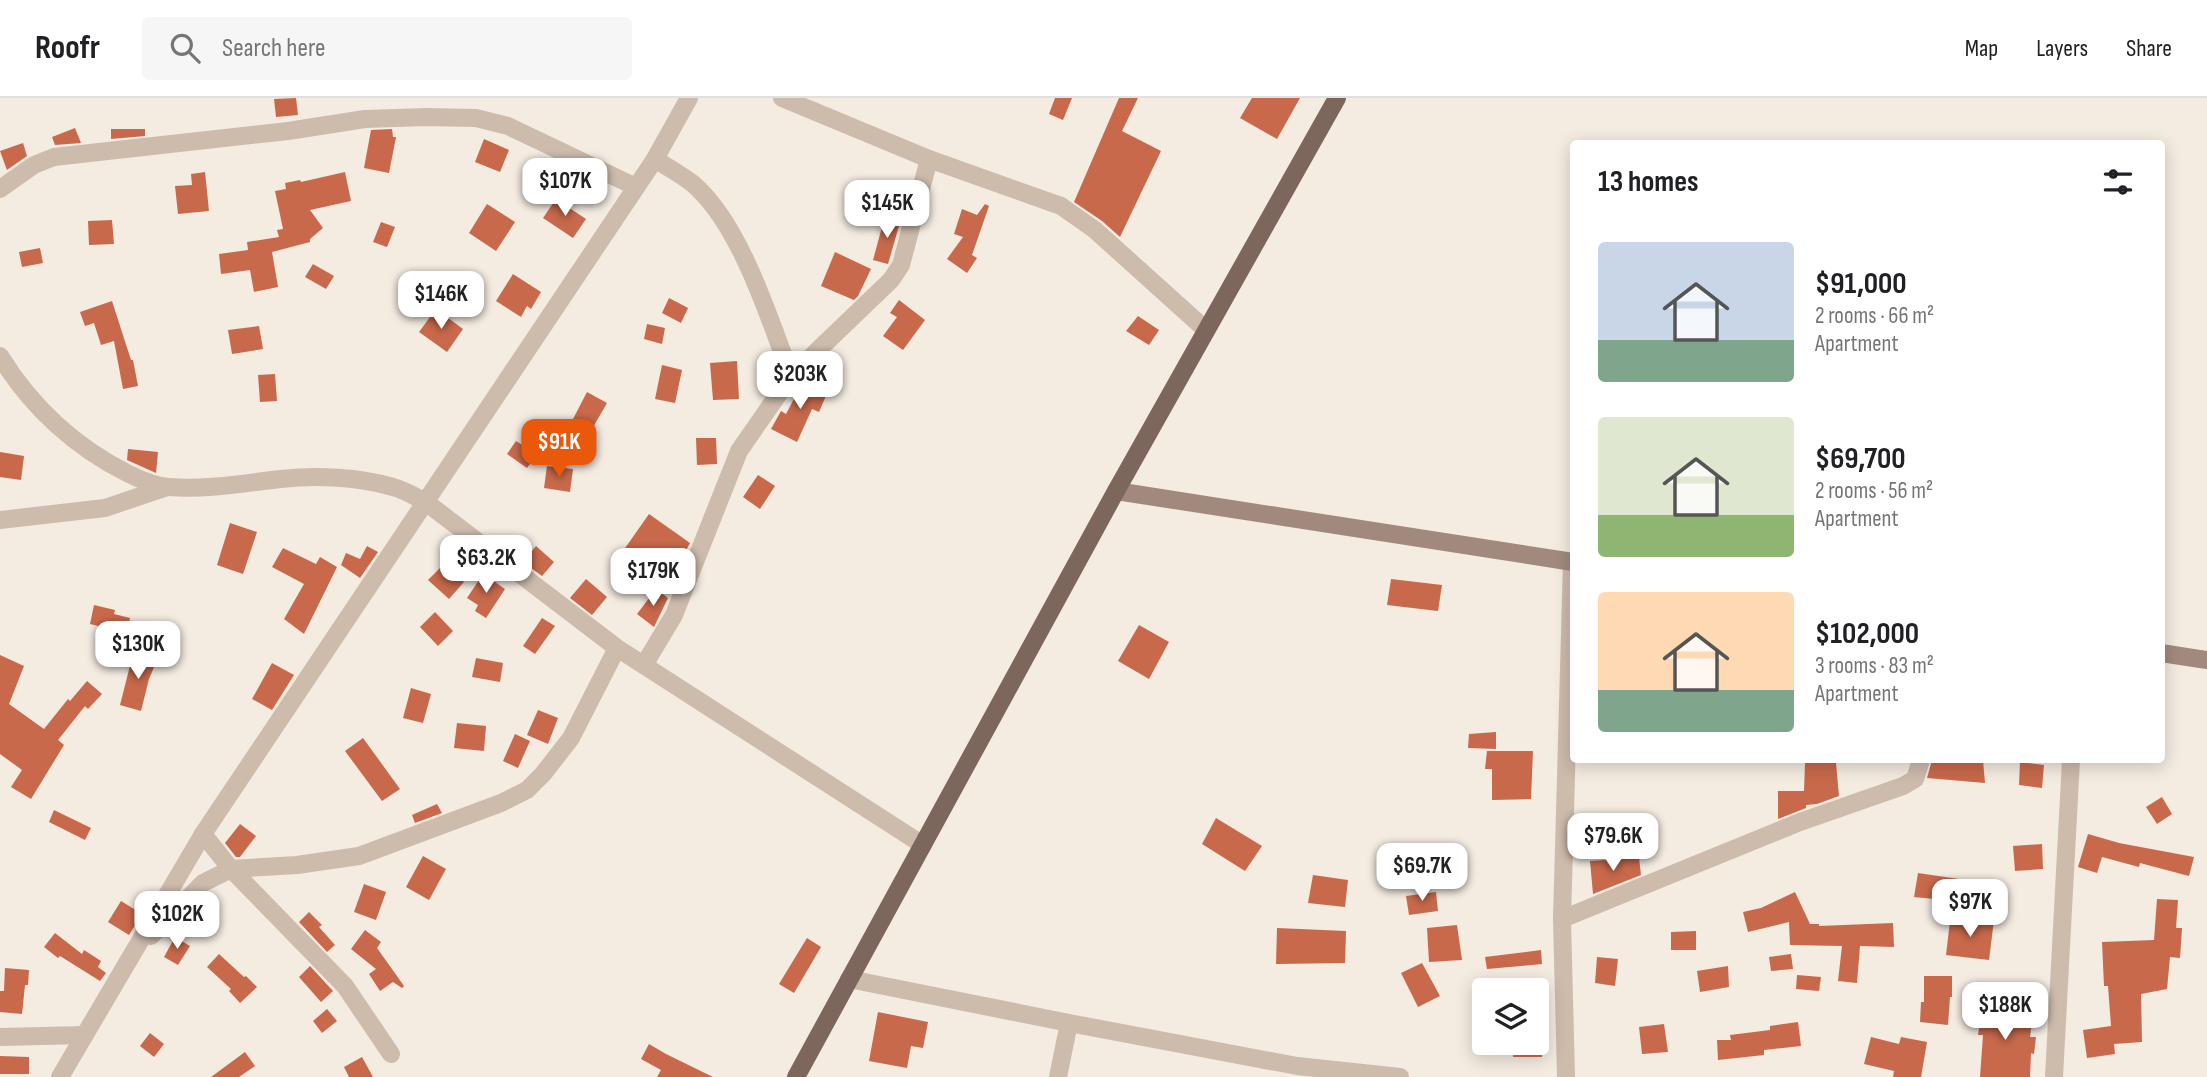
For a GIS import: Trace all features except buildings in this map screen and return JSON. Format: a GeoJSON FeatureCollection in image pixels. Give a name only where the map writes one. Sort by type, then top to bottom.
{"type":"FeatureCollection","features":[{"type":"Feature","properties":{"kind":"main road"},"geometry":{"type":"LineString","coordinates":[[796,1077],[1116,491],[1337,98]]}},
{"type":"Feature","properties":{"kind":"street"},"geometry":{"type":"LineString","coordinates":[[60,1077],[203,834],[655,159],[689,98]]}},
{"type":"Feature","properties":{"kind":"street"},"geometry":{"type":"LineString","coordinates":[[782,98],[929,159],[1061,206],[1095,230],[1206,330]]}},
{"type":"Feature","properties":{"kind":"street"},"geometry":{"type":"LineString","coordinates":[[0,189],[34,165],[54,157],[236,138],[365,119],[426,117],[476,118],[508,126],[636,187]]}},
{"type":"Feature","properties":{"kind":"street"},"geometry":{"type":"LineString","coordinates":[[655,159],[693,184],[733,236],[753,278],[791,376]]}},
{"type":"Feature","properties":{"kind":"street"},"geometry":{"type":"LineString","coordinates":[[644,665],[674,615],[739,451],[791,376],[891,280],[901,265],[929,159]]}},
{"type":"Feature","properties":{"kind":"street"},"geometry":{"type":"LineString","coordinates":[[2,362],[60,429],[89,451],[142,480],[167,487],[216,487],[285,478],[343,479],[395,487],[427,503],[617,648],[923,845]]}},
{"type":"Feature","properties":{"kind":"street"},"geometry":{"type":"LineString","coordinates":[[0,520],[105,508],[167,487]]}},
{"type":"Feature","properties":{"kind":"street"},"geometry":{"type":"LineString","coordinates":[[1116,491],[1570,562]]}},
{"type":"Feature","properties":{"kind":"street"},"geometry":{"type":"LineString","coordinates":[[136,950],[203,883],[231,869],[297,865],[359,856],[501,803],[527,790],[571,738],[617,648]]}},
{"type":"Feature","properties":{"kind":"street"},"geometry":{"type":"LineString","coordinates":[[2165,654],[2207,660]]}},
{"type":"Feature","properties":{"kind":"street"},"geometry":{"type":"LineString","coordinates":[[1566,1077],[1562,919],[1570,659]]}},
{"type":"Feature","properties":{"kind":"street"},"geometry":{"type":"LineString","coordinates":[[1562,919],[1800,822],[1903,786],[1915,779],[1920,763]]}},
{"type":"Feature","properties":{"kind":"street"},"geometry":{"type":"LineString","coordinates":[[2054,1077],[2071,763]]}},
{"type":"Feature","properties":{"kind":"street"},"geometry":{"type":"LineString","coordinates":[[203,834],[231,869],[345,986],[391,1054]]}},
{"type":"Feature","properties":{"kind":"street"},"geometry":{"type":"LineString","coordinates":[[849,979],[1296,1071],[1400,1077]]}},
{"type":"Feature","properties":{"kind":"street"},"geometry":{"type":"LineString","coordinates":[[1058,1077],[1069,1023]]}},
{"type":"Feature","properties":{"kind":"street"},"geometry":{"type":"LineString","coordinates":[[0,1037],[85,1035]]}}]}
